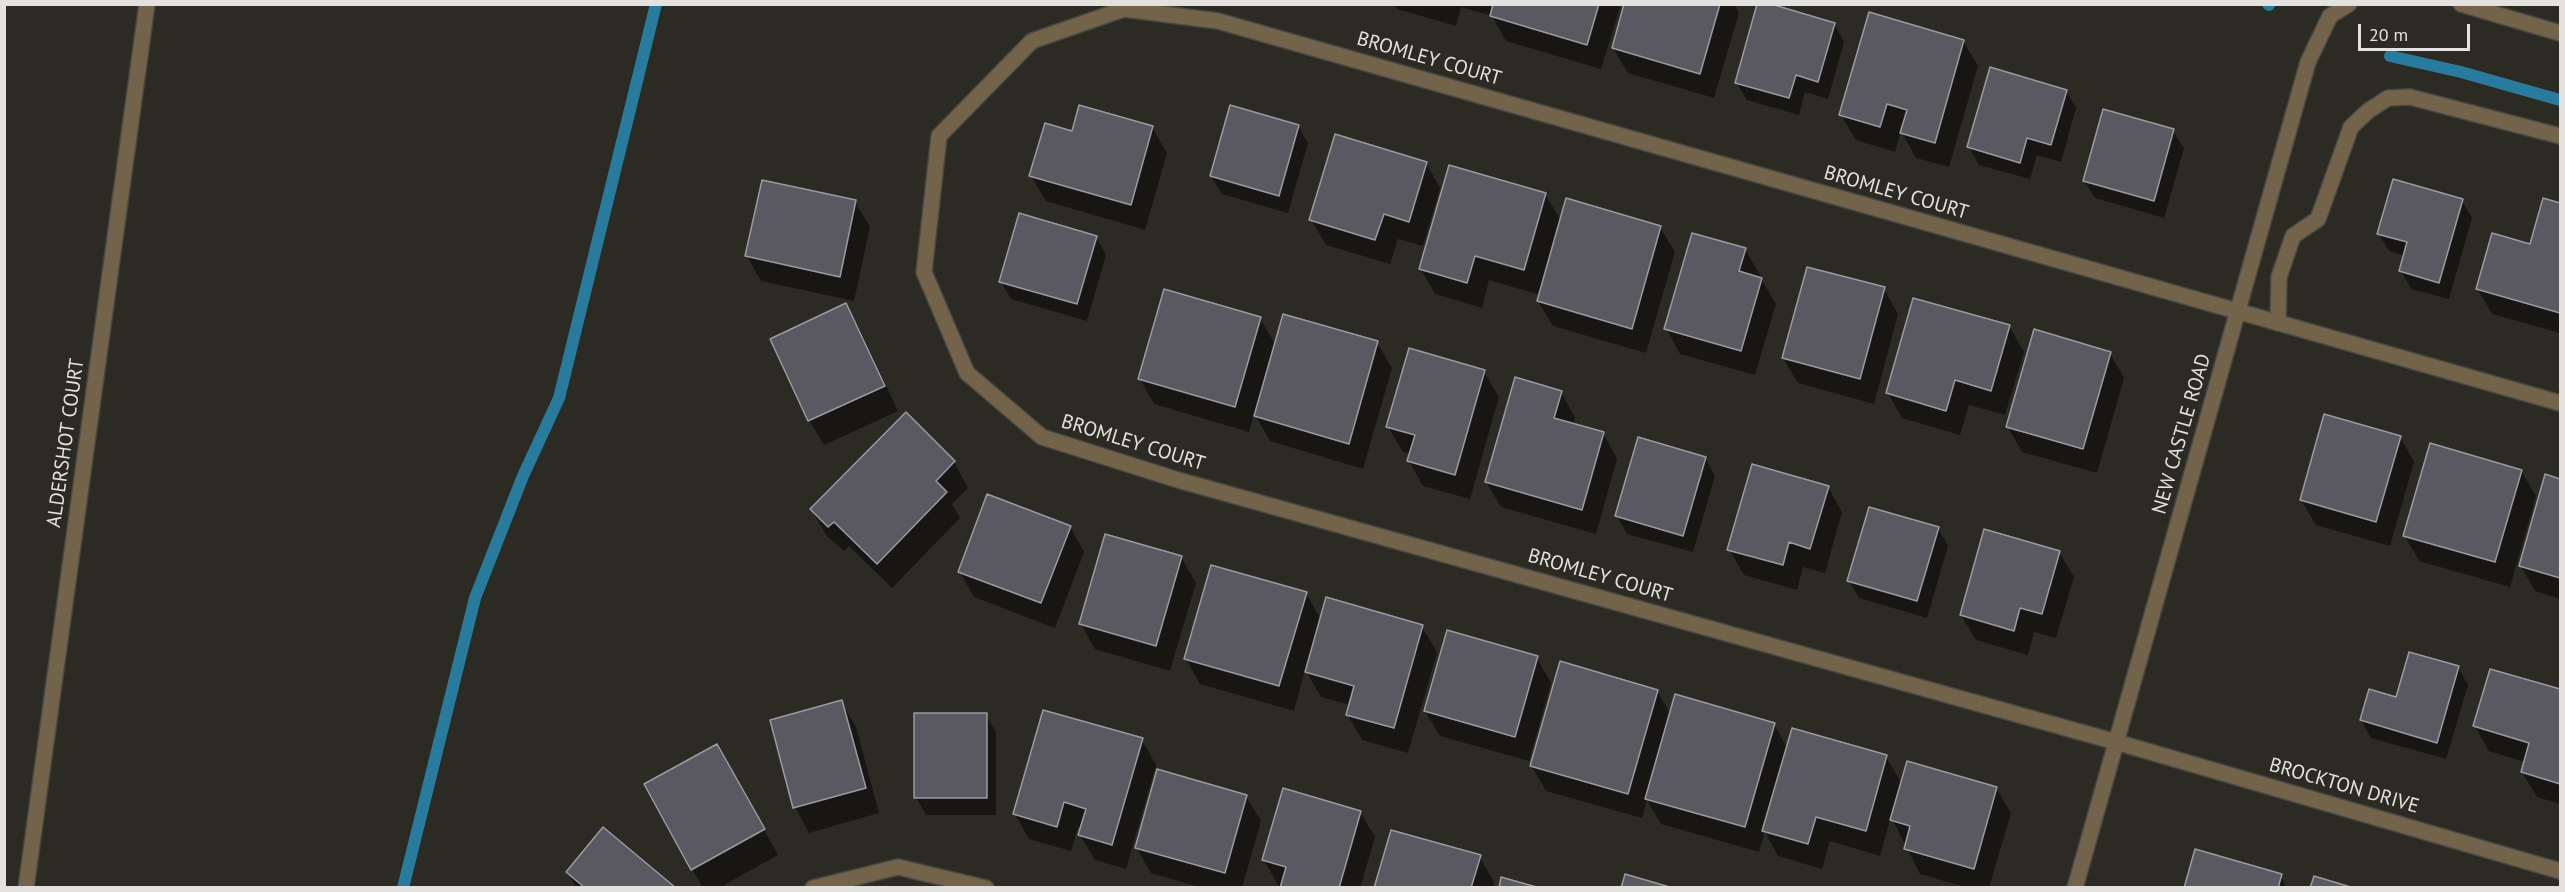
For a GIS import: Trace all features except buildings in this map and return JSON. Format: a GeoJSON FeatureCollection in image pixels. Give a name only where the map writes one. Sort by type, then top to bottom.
{"type":"FeatureCollection","features":[{"type":"Feature","properties":{"kind":"street","name":"ALDERSHOT COURT"},"geometry":{"type":"LineString","coordinates":[[26,888],[147,4]]}},
{"type":"Feature","properties":{"kind":"street","name":"NEW CASTLE ROAD"},"geometry":{"type":"LineString","coordinates":[[2075,888],[2308,62],[2330,16],[2349,4]]}},
{"type":"Feature","properties":{"kind":"street"},"geometry":{"type":"LineString","coordinates":[[2461,4],[2560,33]]}},
{"type":"Feature","properties":{"kind":"street","name":"BROMLEY COURT"},"geometry":{"type":"LineString","coordinates":[[2116,742],[1178,480],[1042,437],[967,373],[924,272],[939,136],[1032,41],[1124,9],[1218,21],[2239,312]]}},
{"type":"Feature","properties":{"kind":"street"},"geometry":{"type":"LineString","coordinates":[[2278,323],[2279,277],[2293,236],[2318,219],[2351,127],[2368,111],[2388,98],[2410,97],[2560,136]]}},
{"type":"Feature","properties":{"kind":"street"},"geometry":{"type":"LineString","coordinates":[[2239,312],[2560,403]]}},
{"type":"Feature","properties":{"kind":"street","name":"BROCKTON DRIVE"},"geometry":{"type":"LineString","coordinates":[[2116,742],[2560,871]]}},
{"type":"Feature","properties":{"kind":"street"},"geometry":{"type":"LineString","coordinates":[[813,888],[898,867],[986,888]]}},
{"type":"Feature","properties":{"kind":"waterway"},"geometry":{"type":"LineString","coordinates":[[403,888],[475,598],[523,476],[559,398],[656,4]]}},
{"type":"Feature","properties":{"kind":"waterway"},"geometry":{"type":"LineString","coordinates":[[2390,56],[2461,72],[2560,100]]}}]}
